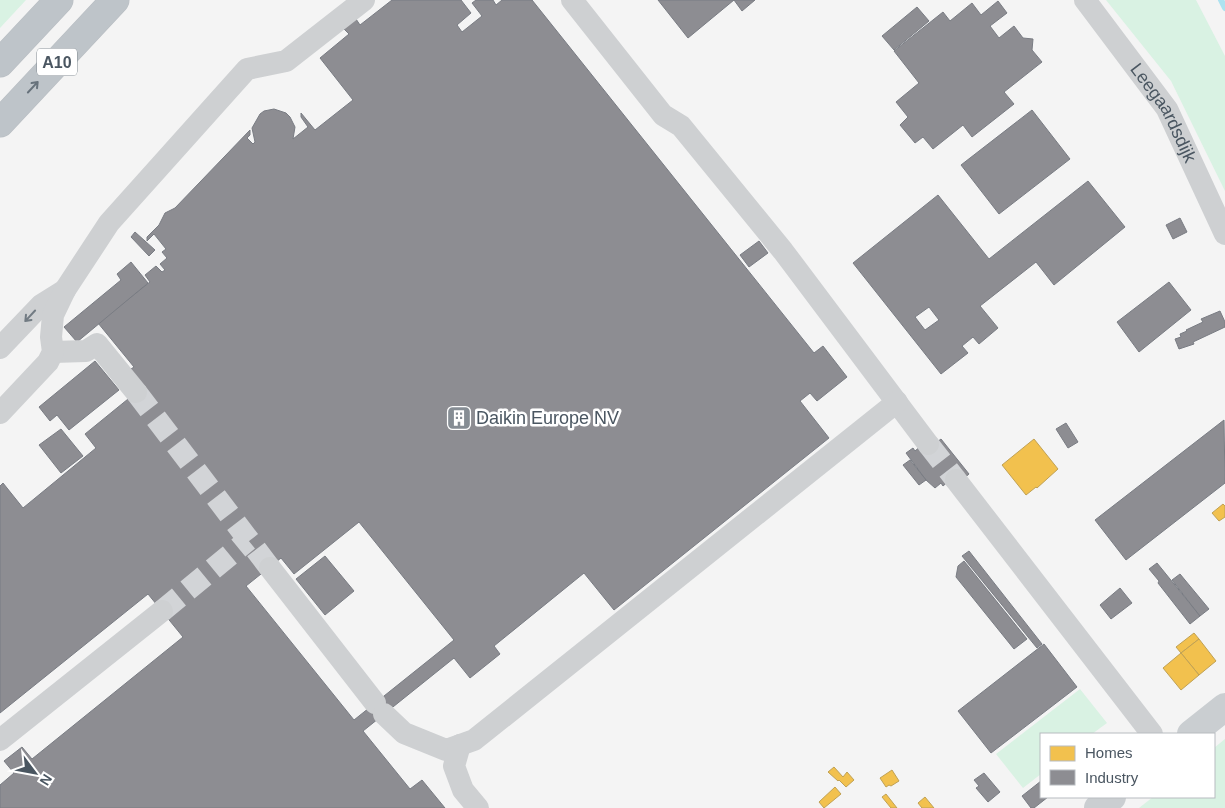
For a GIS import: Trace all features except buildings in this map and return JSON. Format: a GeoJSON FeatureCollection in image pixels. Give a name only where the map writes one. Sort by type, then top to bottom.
{"type":"FeatureCollection","features":[{"type":"Feature","properties":{"kind":"highway","name":"A10"},"geometry":{"type":"LineString","coordinates":[[0,63],[58,0]]}},
{"type":"Feature","properties":{"kind":"highway","name":"A10"},"geometry":{"type":"LineString","coordinates":[[0,123],[115,0]]}},
{"type":"Feature","properties":{"kind":"main road"},"geometry":{"type":"LineString","coordinates":[[1192,733],[1225,707]]}},
{"type":"Feature","properties":{"kind":"main road"},"geometry":{"type":"LineString","coordinates":[[1098,808],[1111,798]]}},
{"type":"Feature","properties":{"kind":"street"},"geometry":{"type":"LineString","coordinates":[[0,413],[48,362],[53,352],[51,337],[53,315],[65,290],[109,223],[247,70],[286,61],[364,0]]}},
{"type":"Feature","properties":{"kind":"street"},"geometry":{"type":"LineString","coordinates":[[572,0],[664,115],[681,126],[783,252],[928,444]]}},
{"type":"Feature","properties":{"kind":"street","name":"Leegaardsdijk"},"geometry":{"type":"LineString","coordinates":[[1085,0],[1167,109],[1225,234]]}},
{"type":"Feature","properties":{"kind":"street"},"geometry":{"type":"LineString","coordinates":[[0,348],[40,305],[65,290]]}},
{"type":"Feature","properties":{"kind":"street"},"geometry":{"type":"LineString","coordinates":[[53,352],[86,351],[97,344],[136,392]]}},
{"type":"Feature","properties":{"kind":"street"},"geometry":{"type":"LineString","coordinates":[[270,568],[380,709],[404,733],[446,750],[474,740],[897,402]]}},
{"type":"Feature","properties":{"kind":"street"},"geometry":{"type":"LineString","coordinates":[[956,480],[1151,733]]}},
{"type":"Feature","properties":{"kind":"street"},"geometry":{"type":"LineString","coordinates":[[0,740],[162,610]]}},
{"type":"Feature","properties":{"kind":"street"},"geometry":{"type":"LineString","coordinates":[[460,745],[454,766],[464,790],[478,808]]}},
{"type":"Feature","properties":{"kind":"green space"},"geometry":{"type":"Polygon","coordinates":[[[0,0],[26,0],[0,28],[0,0]]]}},
{"type":"Feature","properties":{"kind":"green space"},"geometry":{"type":"Polygon","coordinates":[[[1106,0],[1196,0],[1225,56],[1225,191],[1171,81],[1106,0]]]}},
{"type":"Feature","properties":{"kind":"green space"},"geometry":{"type":"Polygon","coordinates":[[[1080,689],[1107,723],[1093,733],[1040,733],[1040,775],[1023,788],[996,754],[1080,689]]]}},
{"type":"Feature","properties":{"kind":"green space"},"geometry":{"type":"Polygon","coordinates":[[[1225,739],[1225,808],[1139,808],[1152,798],[1215,798],[1215,747],[1225,739]]]}},
{"type":"Feature","properties":{"kind":"waterway"},"geometry":{"type":"LineString","coordinates":[[1221,0],[1225,8]]}},
{"type":"Feature","properties":{"kind":"tunnel"},"geometry":{"type":"LineString","coordinates":[[136,392],[270,568]]}},
{"type":"Feature","properties":{"kind":"tunnel"},"geometry":{"type":"LineString","coordinates":[[928,444],[956,480]]}},
{"type":"Feature","properties":{"kind":"tunnel"},"geometry":{"type":"LineString","coordinates":[[162,611],[248,540]]}},
{"type":"Feature","properties":{"kind":"place","name":"Daikin Europe NV"},"geometry":{"type":"Point","coordinates":[459,418]}}]}
